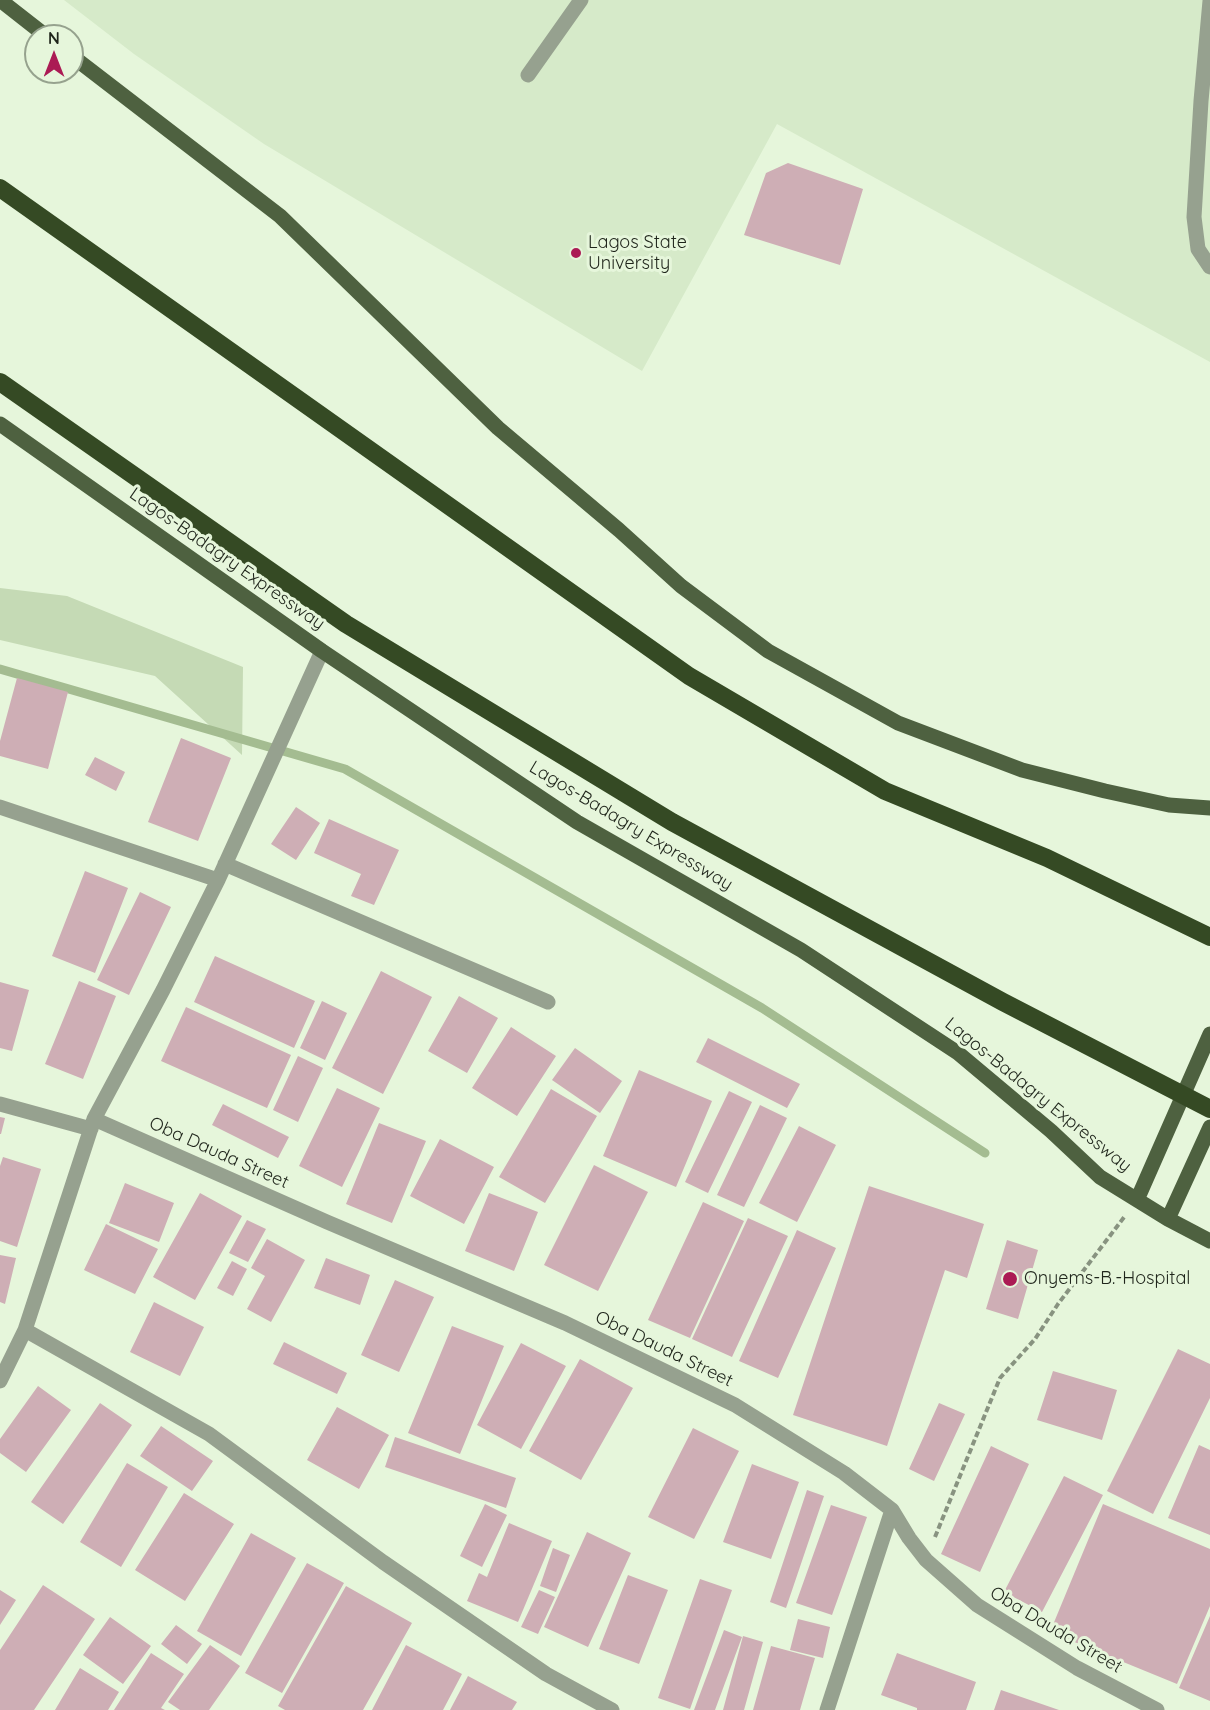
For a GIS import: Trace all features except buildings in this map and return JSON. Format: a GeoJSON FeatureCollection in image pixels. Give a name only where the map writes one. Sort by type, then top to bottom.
{"type":"FeatureCollection","features":[{"type":"Feature","properties":{"kind":"highway"},"geometry":{"type":"LineString","coordinates":[[0,188],[689,676],[885,791],[1047,858],[1210,938]]}},
{"type":"Feature","properties":{"kind":"highway","name":"Lagos-Badagry Expressway"},"geometry":{"type":"LineString","coordinates":[[0,382],[346,624],[672,822],[1003,1002],[1210,1108]]}},
{"type":"Feature","properties":{"kind":"main road"},"geometry":{"type":"LineString","coordinates":[[0,0],[31,24]]}},
{"type":"Feature","properties":{"kind":"main road"},"geometry":{"type":"LineString","coordinates":[[84,65],[280,216],[498,428],[619,530],[681,586],[768,651],[898,723],[1022,770],[1169,805],[1210,808]]}},
{"type":"Feature","properties":{"kind":"main road","name":"Lagos-Badagry Expressway"},"geometry":{"type":"LineString","coordinates":[[0,424],[322,651],[577,822],[801,950],[958,1053],[1051,1131],[1100,1177],[1168,1219],[1210,1241]]}},
{"type":"Feature","properties":{"kind":"main road"},"geometry":{"type":"LineString","coordinates":[[1137,1200],[1210,1034]]}},
{"type":"Feature","properties":{"kind":"main road"},"geometry":{"type":"LineString","coordinates":[[1168,1219],[1210,1127]]}},
{"type":"Feature","properties":{"kind":"street"},"geometry":{"type":"LineString","coordinates":[[528,75],[581,0]]}},
{"type":"Feature","properties":{"kind":"street"},"geometry":{"type":"LineString","coordinates":[[1210,1],[1194,217],[1198,249],[1210,267]]}},
{"type":"Feature","properties":{"kind":"street"},"geometry":{"type":"LineString","coordinates":[[0,1381],[25,1330],[93,1124],[164,990],[218,880],[322,651]]}},
{"type":"Feature","properties":{"kind":"street"},"geometry":{"type":"LineString","coordinates":[[0,807],[218,880]]}},
{"type":"Feature","properties":{"kind":"street"},"geometry":{"type":"LineString","coordinates":[[225,864],[548,1002]]}},
{"type":"Feature","properties":{"kind":"street","name":"Oba Dauda Street"},"geometry":{"type":"LineString","coordinates":[[0,1104],[93,1124],[565,1323],[725,1400],[844,1473],[892,1510],[926,1560],[977,1605],[1077,1668],[1157,1710]]}},
{"type":"Feature","properties":{"kind":"street"},"geometry":{"type":"LineString","coordinates":[[25,1330],[209,1434],[383,1562],[527,1661],[612,1710]]}},
{"type":"Feature","properties":{"kind":"street"},"geometry":{"type":"LineString","coordinates":[[827,1710],[892,1510]]}},
{"type":"Feature","properties":{"kind":"path"},"geometry":{"type":"LineString","coordinates":[[926,1560],[1000,1378],[1035,1339],[1058,1304],[1137,1200]]}},
{"type":"Feature","properties":{"kind":"shaded area","name":"Lagos State University"},"geometry":{"type":"Polygon","coordinates":[[[64,0],[1210,0],[1210,362],[777,124],[642,371],[264,144],[134,54],[64,0]]]}},
{"type":"Feature","properties":{"kind":"shaded area"},"geometry":{"type":"Polygon","coordinates":[[[0,588],[67,596],[243,667],[242,755],[155,676],[0,640],[0,588]]]}},
{"type":"Feature","properties":{"kind":"waterway"},"geometry":{"type":"LineString","coordinates":[[0,669],[345,769],[762,1008],[985,1153]]}},
{"type":"Feature","properties":{"kind":"place","name":"Lagos State University"},"geometry":{"type":"Point","coordinates":[576,253]}},
{"type":"Feature","properties":{"kind":"place","name":"Onyems-B.-Hospital"},"geometry":{"type":"Point","coordinates":[1010,1279]}}]}
